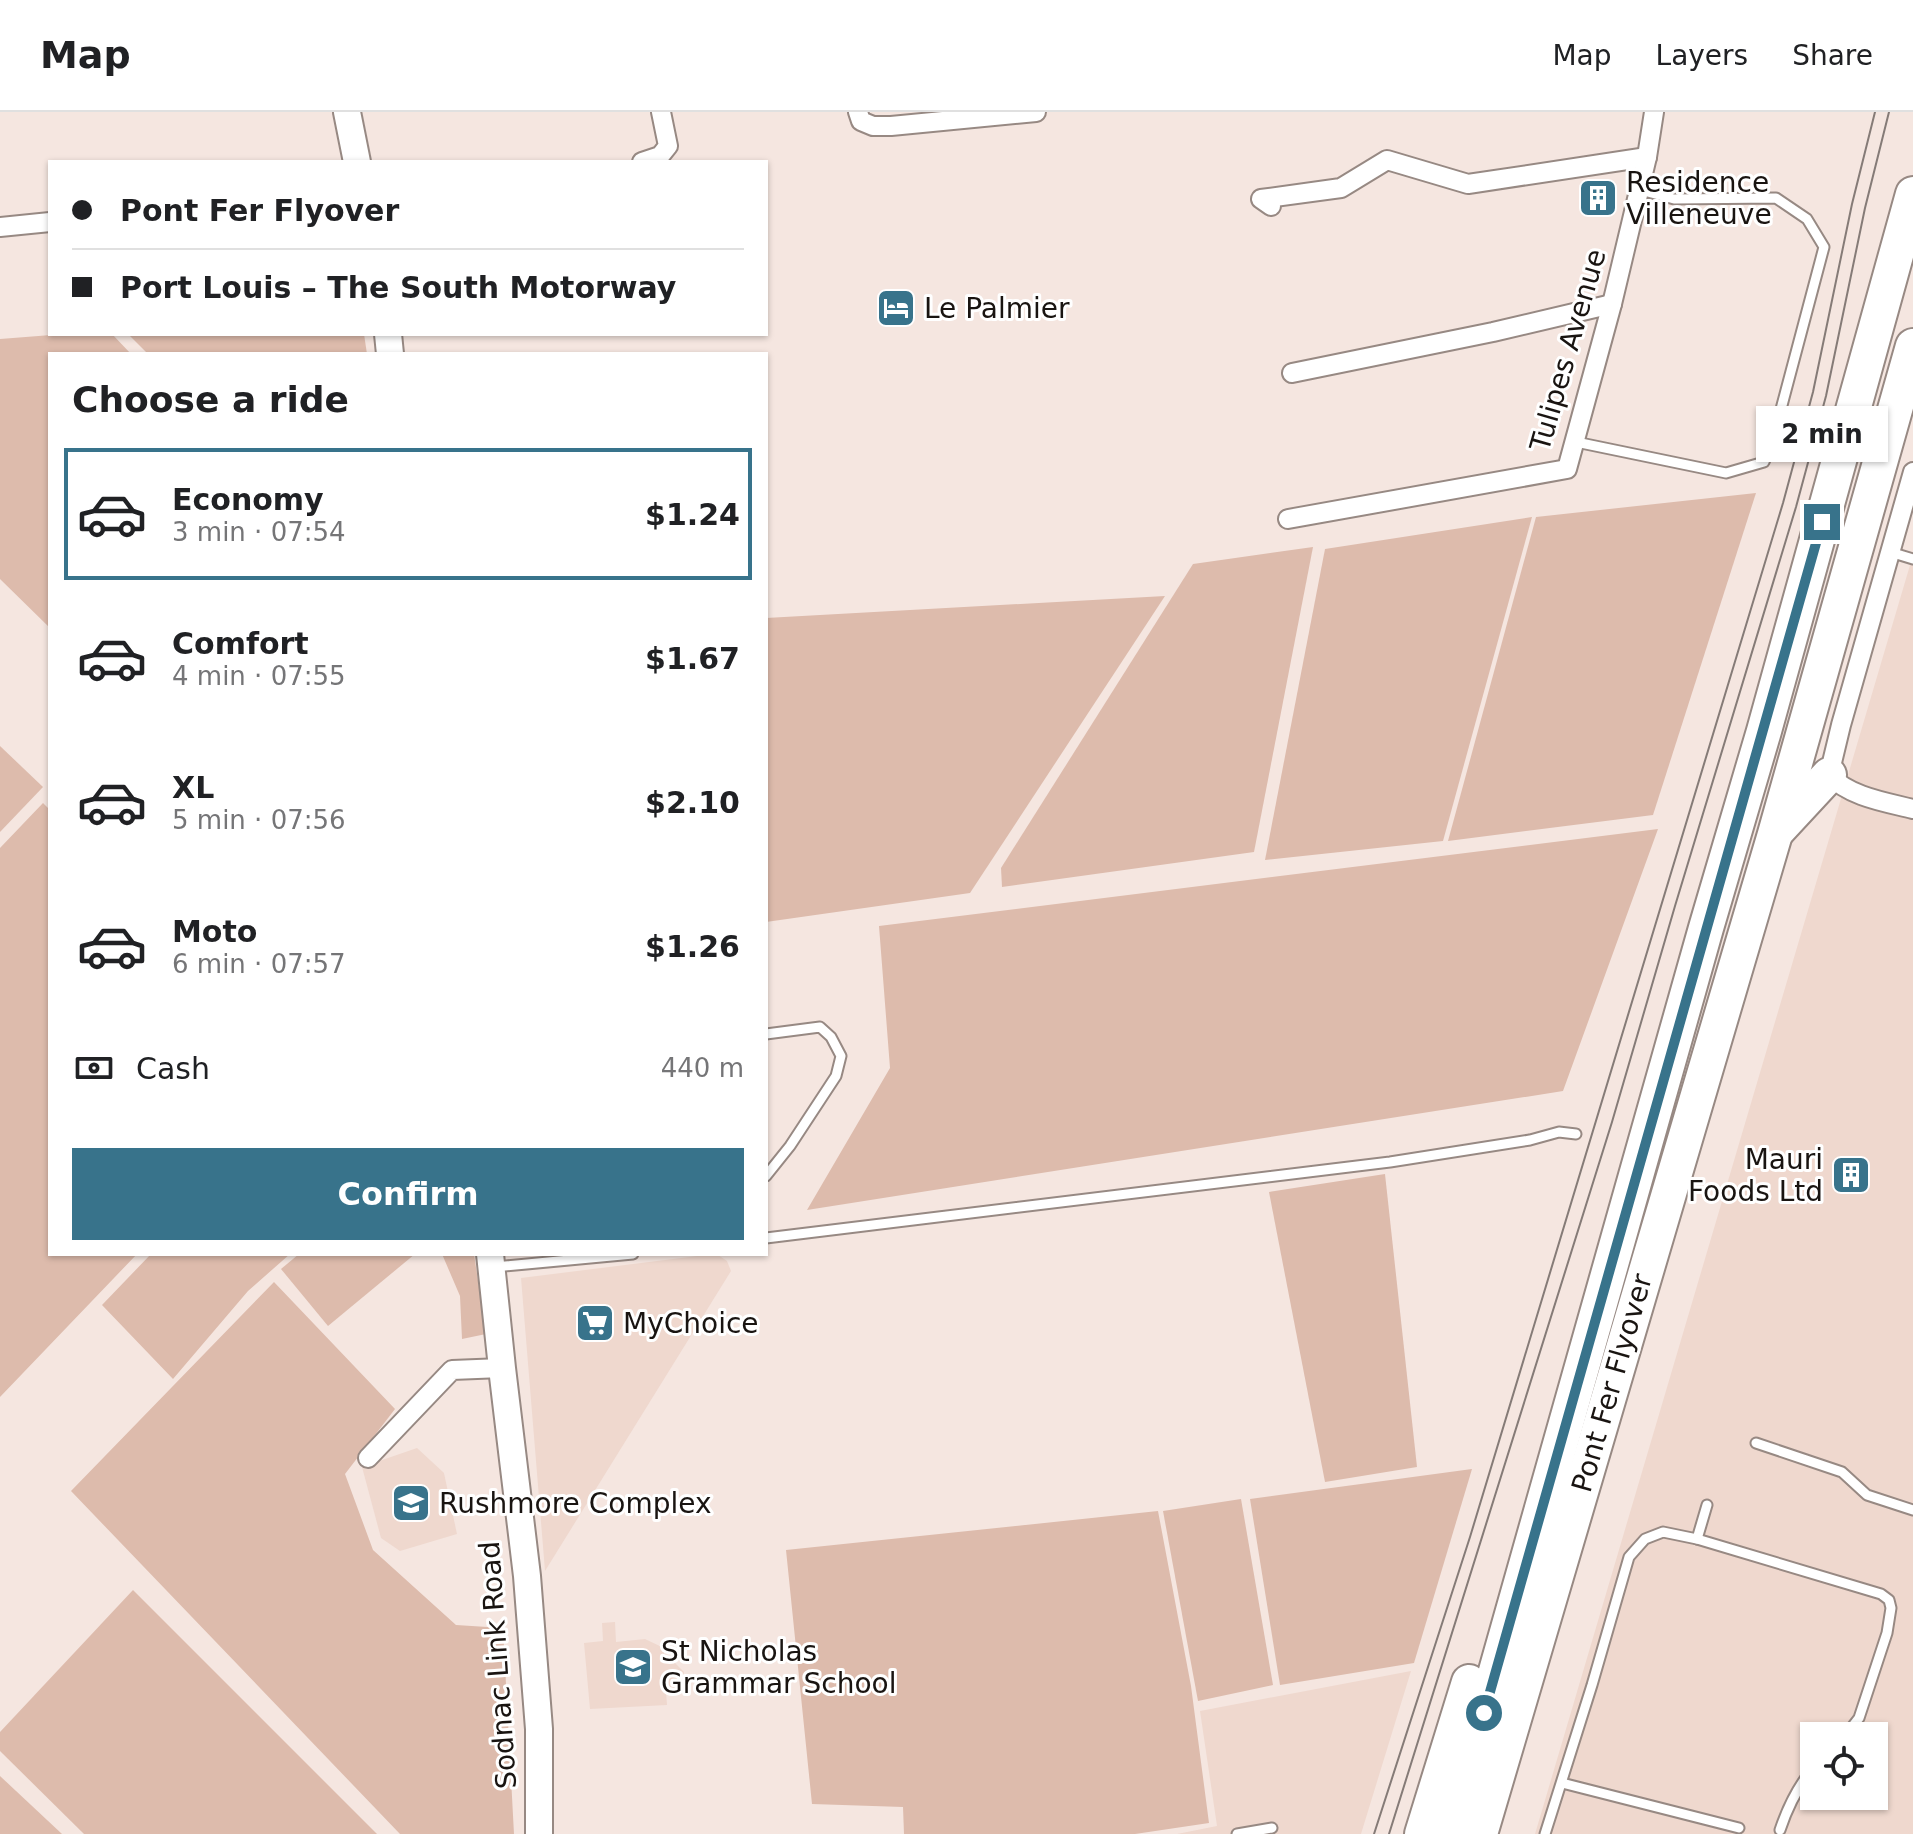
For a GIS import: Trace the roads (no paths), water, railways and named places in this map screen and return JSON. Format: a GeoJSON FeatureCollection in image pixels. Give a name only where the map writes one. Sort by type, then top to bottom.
{"type":"FeatureCollection","features":[{"type":"Feature","properties":{"kind":"highway"},"geometry":{"type":"LineString","coordinates":[[1422,1834],[1587,1301],[1618,1184],[1706,928],[1913,194]]}},
{"type":"Feature","properties":{"kind":"highway"},"geometry":{"type":"LineString","coordinates":[[1504,1834],[1677,1228],[1745,932],[1913,346]]}},
{"type":"Feature","properties":{"kind":"highway"},"geometry":{"type":"LineString","coordinates":[[1775,834],[1829,775]]}},
{"type":"Feature","properties":{"kind":"highway","name":"Pont Fer Flyover"},"geometry":{"type":"LineString","coordinates":[[1450,1834],[1706,928]]}},
{"type":"Feature","properties":{"kind":"highway","name":"Pont Fer Flyover"},"geometry":{"type":"LineString","coordinates":[[1480,1834],[1745,932]]}},
{"type":"Feature","properties":{"kind":"main road"},"geometry":{"type":"LineString","coordinates":[[347,112],[357,160]]}},
{"type":"Feature","properties":{"kind":"main road","name":"Sodnac Link Road"},"geometry":{"type":"LineString","coordinates":[[491,1261],[527,1576],[539,1729],[539,1834]]}},
{"type":"Feature","properties":{"kind":"street"},"geometry":{"type":"LineString","coordinates":[[648,160],[660,156],[668,146],[661,112]]}},
{"type":"Feature","properties":{"kind":"street"},"geometry":{"type":"LineString","coordinates":[[858,112],[861,121],[873,126],[1036,112]]}},
{"type":"Feature","properties":{"kind":"street","name":"Tulipes Avenue"},"geometry":{"type":"LineString","coordinates":[[1288,519],[1567,469],[1640,190],[1654,112]]}},
{"type":"Feature","properties":{"kind":"street"},"geometry":{"type":"LineString","coordinates":[[1271,206],[1261,199],[1341,188],[1387,160],[1468,184],[1647,157]]}},
{"type":"Feature","properties":{"kind":"street"},"geometry":{"type":"LineString","coordinates":[[0,227],[48,222]]}},
{"type":"Feature","properties":{"kind":"street"},"geometry":{"type":"LineString","coordinates":[[1292,373],[1612,304]]}},
{"type":"Feature","properties":{"kind":"street"},"geometry":{"type":"LineString","coordinates":[[1913,472],[1829,775],[1838,784],[1867,797],[1913,809]]}},
{"type":"Feature","properties":{"kind":"street"},"geometry":{"type":"LineString","coordinates":[[368,1458],[452,1370],[502,1368]]}},
{"type":"Feature","properties":{"kind":"lane"},"geometry":{"type":"LineString","coordinates":[[1576,442],[1726,473],[1764,462],[1772,443],[1824,247],[1807,219],[1776,198],[1674,199],[1640,190]]}},
{"type":"Feature","properties":{"kind":"lane"},"geometry":{"type":"LineString","coordinates":[[1890,552],[1913,559]]}},
{"type":"Feature","properties":{"kind":"lane"},"geometry":{"type":"LineString","coordinates":[[768,1034],[820,1027],[831,1037],[841,1056],[836,1076],[768,1174]]}},
{"type":"Feature","properties":{"kind":"lane"},"geometry":{"type":"LineString","coordinates":[[768,1238],[1390,1162],[1517,1142],[1559,1132],[1576,1134]]}},
{"type":"Feature","properties":{"kind":"lane"},"geometry":{"type":"LineString","coordinates":[[491,1261],[592,1256]]}},
{"type":"Feature","properties":{"kind":"lane"},"geometry":{"type":"LineString","coordinates":[[1756,1443],[1842,1472],[1867,1495],[1913,1510]]}},
{"type":"Feature","properties":{"kind":"lane"},"geometry":{"type":"LineString","coordinates":[[1697,1539],[1707,1505]]}},
{"type":"Feature","properties":{"kind":"lane"},"geometry":{"type":"LineString","coordinates":[[1545,1834],[1629,1557],[1645,1539],[1663,1532],[1697,1539],[1881,1594],[1889,1600],[1891,1608],[1887,1633],[1856,1722]]}},
{"type":"Feature","properties":{"kind":"lane"},"geometry":{"type":"LineString","coordinates":[[1562,1783],[1739,1828]]}},
{"type":"Feature","properties":{"kind":"lane"},"geometry":{"type":"LineString","coordinates":[[1780,1830],[1788,1805],[1800,1785]]}},
{"type":"Feature","properties":{"kind":"lane"},"geometry":{"type":"LineString","coordinates":[[1237,1834],[1272,1828]]}},
{"type":"Feature","properties":{"kind":"tram line"},"geometry":{"type":"LineString","coordinates":[[1374,1834],[1470,1537],[1783,503],[1813,392],[1852,204],[1875,112]]}},
{"type":"Feature","properties":{"kind":"tram line"},"geometry":{"type":"LineString","coordinates":[[1389,1834],[1612,1122],[1796,507],[1826,396],[1865,208],[1889,112]]}},
{"type":"Feature","properties":{"kind":"place","name":"Residence Villeneuve"},"geometry":{"type":"Point","coordinates":[1598,198]}},
{"type":"Feature","properties":{"kind":"place","name":"Le Palmier"},"geometry":{"type":"Point","coordinates":[896,308]}},
{"type":"Feature","properties":{"kind":"place","name":"Mauri Foods Ltd"},"geometry":{"type":"Point","coordinates":[1851,1175]}},
{"type":"Feature","properties":{"kind":"place","name":"MyChoice"},"geometry":{"type":"Point","coordinates":[595,1323]}},
{"type":"Feature","properties":{"kind":"place","name":"Rushmore Complex"},"geometry":{"type":"Point","coordinates":[411,1503]}},
{"type":"Feature","properties":{"kind":"place","name":"St Nicholas Grammar School"},"geometry":{"type":"Point","coordinates":[633,1667]}}]}
